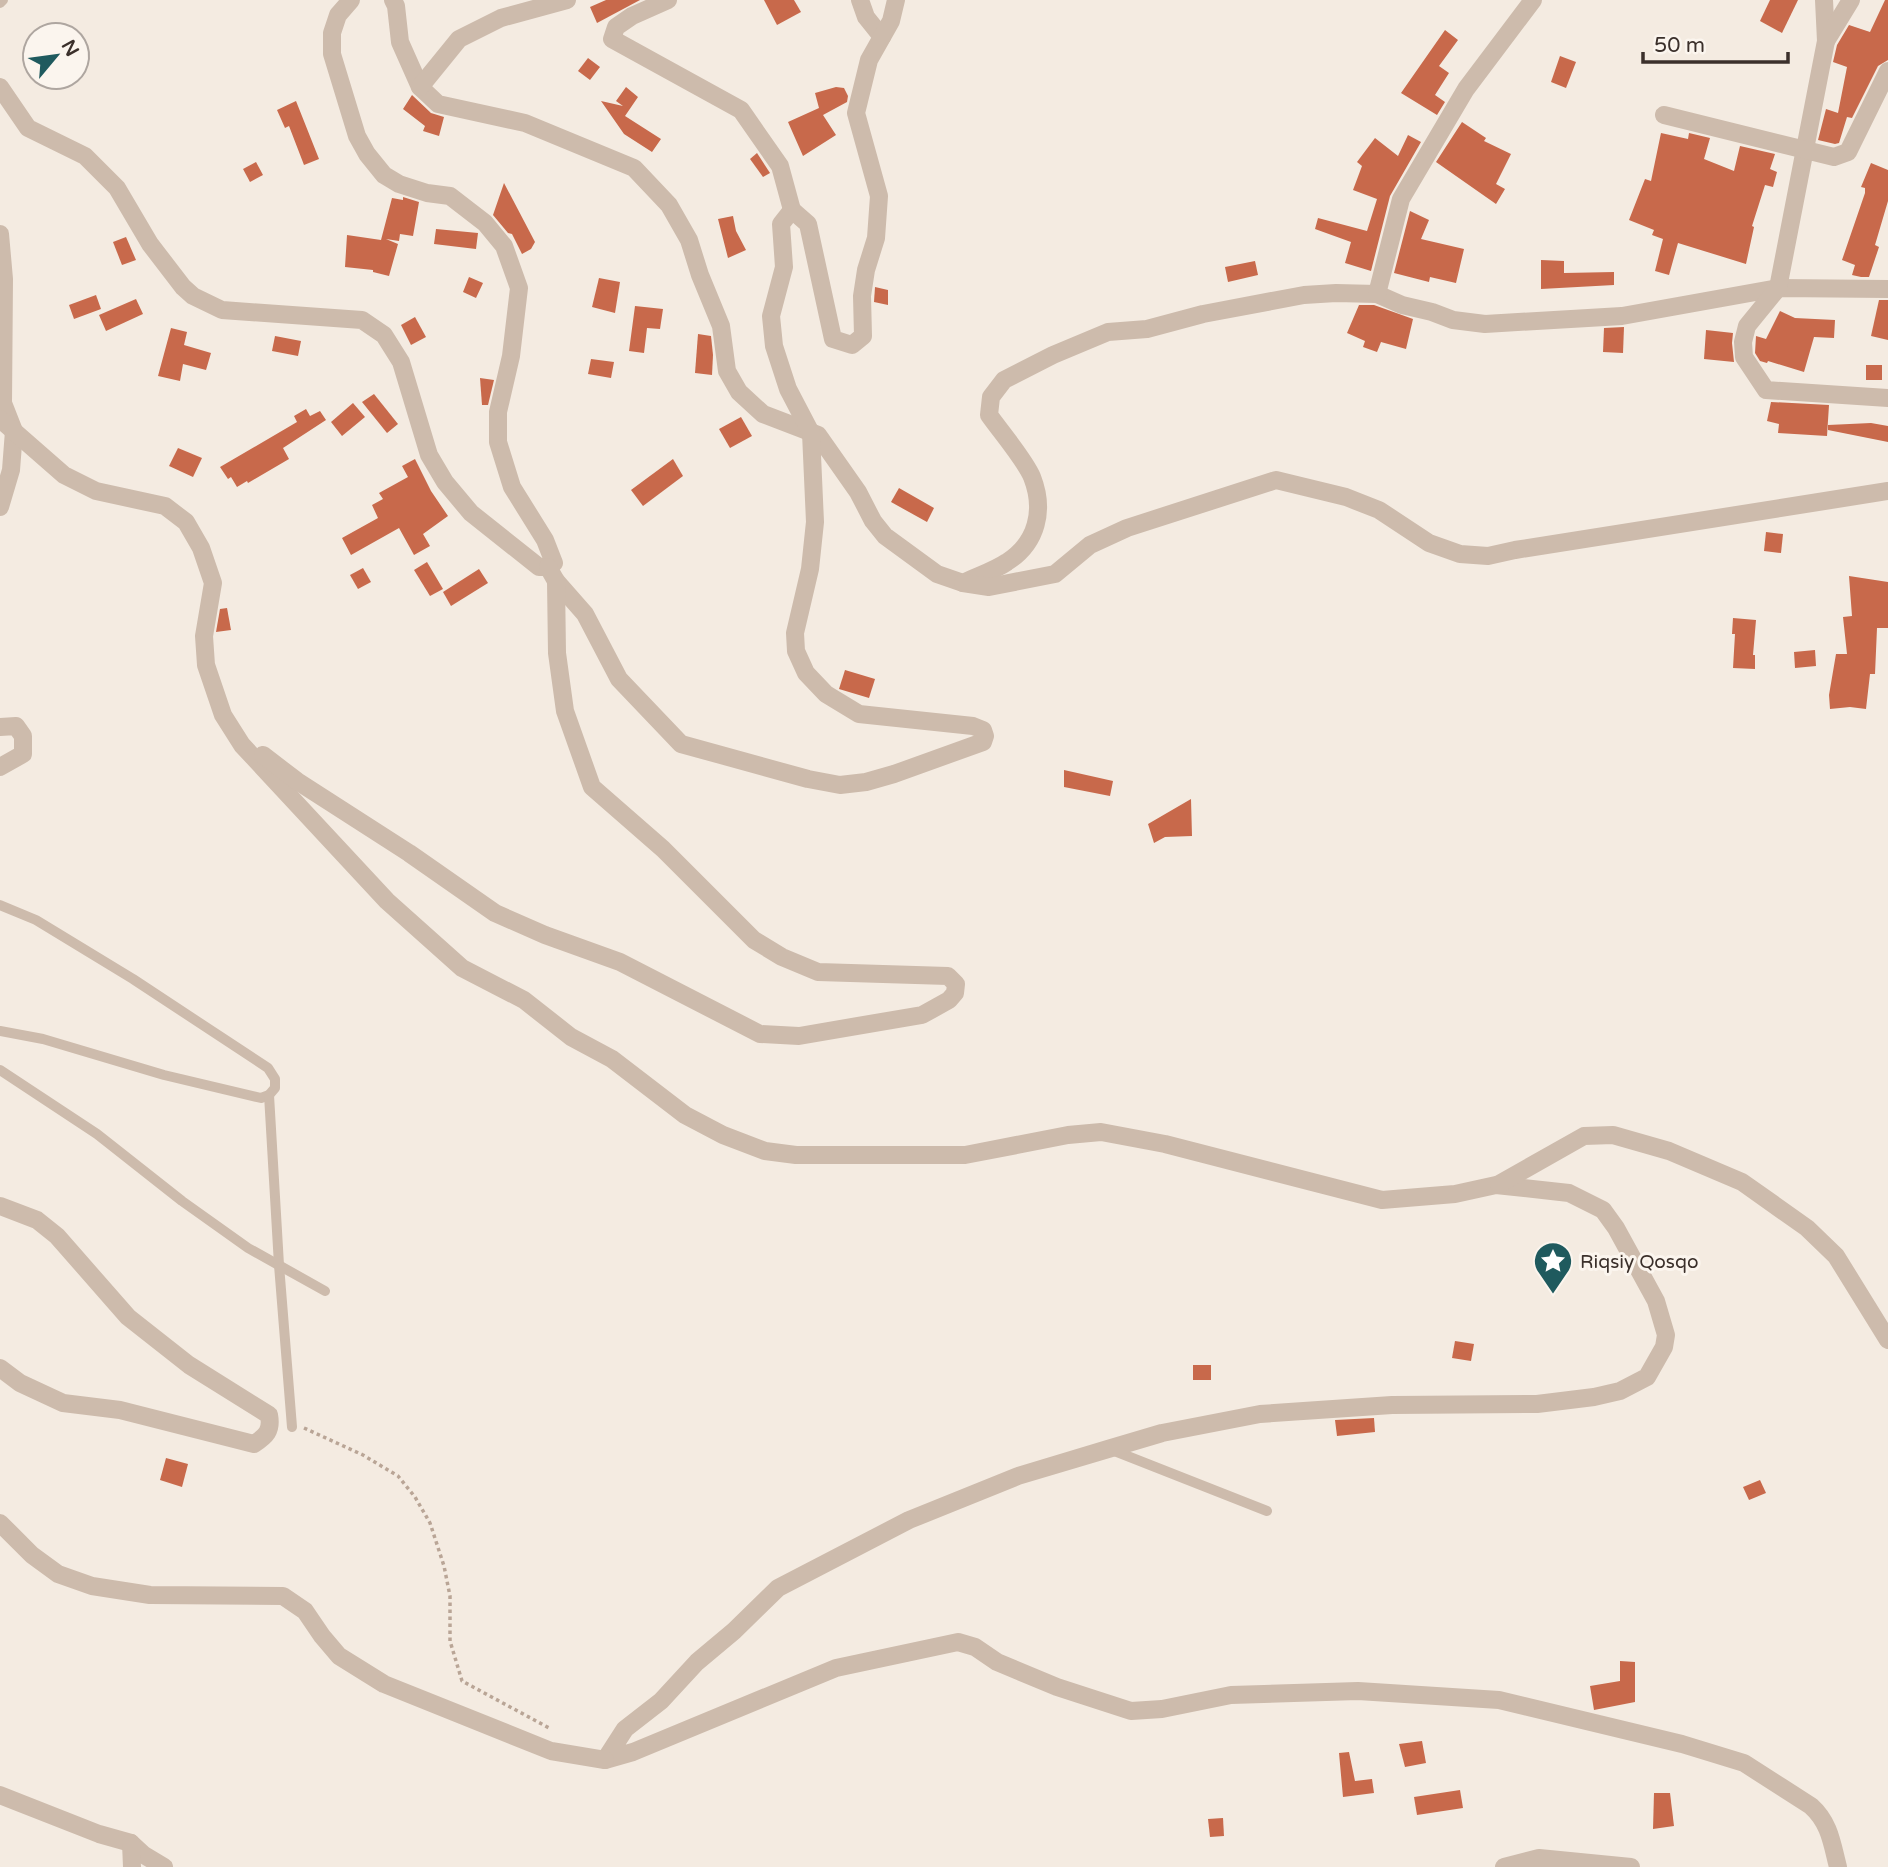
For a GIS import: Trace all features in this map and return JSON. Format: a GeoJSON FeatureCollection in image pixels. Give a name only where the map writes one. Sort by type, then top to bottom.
{"type":"FeatureCollection","features":[{"type":"Feature","properties":{"kind":"street"},"geometry":{"type":"LineString","coordinates":[[234,733],[297,781],[409,853],[495,913],[545,935],[620,961],[760,1034],[799,1035],[922,1015],[956,993],[956,984],[948,976],[818,972],[782,957],[754,940],[663,849],[592,786],[565,711],[557,653],[552,574],[554,563],[545,540],[512,486],[498,442],[498,412],[511,356],[519,288],[504,246],[485,223],[450,196],[427,193],[399,184],[384,175],[367,154],[357,136],[332,54],[332,33],[338,15],[351,0]]}},
{"type":"Feature","properties":{"kind":"street"},"geometry":{"type":"LineString","coordinates":[[393,0],[400,42],[420,87],[438,104],[525,122],[634,168],[669,205],[689,240],[721,326],[727,371],[739,392],[764,414],[818,435],[885,536],[937,574],[963,583],[989,587],[1055,574],[1090,545],[1127,528],[1276,480],[1346,497],[1379,510],[1429,543],[1460,554],[1488,556],[1888,491]]}},
{"type":"Feature","properties":{"kind":"street"},"geometry":{"type":"LineString","coordinates":[[420,87],[459,39],[500,18],[567,0]]}},
{"type":"Feature","properties":{"kind":"street"},"geometry":{"type":"LineString","coordinates":[[668,0],[632,16],[616,27],[612,39],[741,110],[780,166],[792,210],[808,224],[833,339],[852,345],[863,336],[862,296],[876,239],[879,196],[856,113],[869,60],[891,21],[896,0]]}},
{"type":"Feature","properties":{"kind":"street"},"geometry":{"type":"LineString","coordinates":[[860,0],[866,17],[882,37]]}},
{"type":"Feature","properties":{"kind":"street"},"geometry":{"type":"LineString","coordinates":[[1377,294],[1401,199],[1466,89],[1533,0]]}},
{"type":"Feature","properties":{"kind":"street"},"geometry":{"type":"LineString","coordinates":[[1824,0],[1826,41],[1778,288],[1747,326],[1743,342],[1744,357],[1766,390],[1888,398]]}},
{"type":"Feature","properties":{"kind":"street"},"geometry":{"type":"LineString","coordinates":[[1826,41],[1852,0]]}},
{"type":"Feature","properties":{"kind":"street"},"geometry":{"type":"LineString","coordinates":[[1664,115],[1834,158],[1848,152],[1888,71]]}},
{"type":"Feature","properties":{"kind":"street"},"geometry":{"type":"LineString","coordinates":[[0,87],[28,128],[85,156],[117,188],[150,244],[193,296],[222,310],[362,320],[384,335],[401,362],[429,454],[445,482],[471,513],[539,568],[552,574],[585,614],[619,679],[681,744],[808,779],[840,785],[866,782],[894,774],[983,742],[985,736],[983,730],[973,726],[859,714],[826,694],[806,673],[796,651],[795,633],[810,569],[815,522],[811,433],[784,378],[774,346],[771,316],[784,267],[781,224],[792,210]]}},
{"type":"Feature","properties":{"kind":"street"},"geometry":{"type":"LineString","coordinates":[[0,234],[4,279],[3,403],[14,431],[11,470],[0,507]]}},
{"type":"Feature","properties":{"kind":"street"},"geometry":{"type":"LineString","coordinates":[[963,583],[1008,562],[1029,541],[1037,525],[1039,505],[1032,476],[989,415],[991,397],[1004,380],[1053,355],[1108,332],[1147,329],[1203,314],[1304,295],[1377,294],[1402,305],[1453,320],[1485,324],[1622,316],[1778,288],[1887,286]]}},
{"type":"Feature","properties":{"kind":"street"},"geometry":{"type":"LineString","coordinates":[[0,419],[64,475],[96,491],[165,506],[186,522],[201,548],[213,583],[204,636],[206,665],[223,715],[242,745],[387,901],[462,968],[524,1000],[571,1037],[611,1059],[685,1115],[723,1135],[765,1151],[796,1155],[965,1155],[1068,1135],[1101,1132],[1165,1144],[1382,1200],[1455,1194],[1496,1185],[1584,1136],[1613,1135],[1669,1151],[1742,1182],[1807,1228],[1836,1256],[1888,1339]]}},
{"type":"Feature","properties":{"kind":"street"},"geometry":{"type":"LineString","coordinates":[[0,727],[16,726],[23,736],[23,754],[0,767]]}},
{"type":"Feature","properties":{"kind":"street"},"geometry":{"type":"LineString","coordinates":[[605,1760],[625,1729],[661,1701],[697,1662],[778,1588],[909,1520],[1018,1476],[1161,1433],[1260,1414],[1392,1405],[1566,1402],[1620,1391],[1647,1377],[1664,1347],[1666,1335],[1656,1301],[1636,1261],[1603,1210],[1569,1193],[1496,1185]]}},
{"type":"Feature","properties":{"kind":"street"},"geometry":{"type":"LineString","coordinates":[[0,1206],[37,1220],[57,1236],[128,1317],[189,1365],[269,1416],[271,1425],[266,1436],[254,1444],[120,1410],[64,1403],[20,1383],[0,1368]]}},
{"type":"Feature","properties":{"kind":"street"},"geometry":{"type":"LineString","coordinates":[[0,1523],[32,1555],[58,1574],[92,1586],[150,1595],[283,1596],[305,1611],[339,1656],[384,1684],[551,1751],[605,1760],[633,1752],[836,1668],[958,1642],[975,1647],[997,1662],[1057,1687],[1131,1711],[1162,1709],[1231,1695],[1358,1691],[1499,1700],[1682,1744],[1744,1763],[1811,1806],[1821,1815],[1829,1830],[1838,1867]]}},
{"type":"Feature","properties":{"kind":"street"},"geometry":{"type":"LineString","coordinates":[[0,1795],[99,1834],[131,1843],[164,1867]]}},
{"type":"Feature","properties":{"kind":"street"},"geometry":{"type":"LineString","coordinates":[[131,1843],[132,1867]]}},
{"type":"Feature","properties":{"kind":"street"},"geometry":{"type":"LineString","coordinates":[[1504,1867],[1539,1858],[1631,1867]]}},
{"type":"Feature","properties":{"kind":"lane"},"geometry":{"type":"LineString","coordinates":[[0,905],[36,920],[133,979],[268,1068],[275,1079],[275,1088],[261,1098],[164,1075],[43,1039],[0,1031]]}},
{"type":"Feature","properties":{"kind":"lane"},"geometry":{"type":"LineString","coordinates":[[0,1070],[97,1134],[182,1201],[248,1248],[325,1291]]}},
{"type":"Feature","properties":{"kind":"lane"},"geometry":{"type":"LineString","coordinates":[[269,1094],[292,1427]]}},
{"type":"Feature","properties":{"kind":"lane"},"geometry":{"type":"LineString","coordinates":[[1108,1449],[1267,1511]]}},
{"type":"Feature","properties":{"kind":"path"},"geometry":{"type":"LineString","coordinates":[[292,1427],[310,1429],[398,1476],[415,1497],[430,1523],[444,1566],[450,1596],[450,1641],[462,1681],[557,1732]]}},
{"type":"Feature","properties":{"kind":"building"},"geometry":{"type":"Polygon","coordinates":[[[606,0],[640,0],[597,23],[590,7],[606,0]]]}},
{"type":"Feature","properties":{"kind":"building"},"geometry":{"type":"Polygon","coordinates":[[[764,0],[794,0],[801,12],[777,25],[764,0]]]}},
{"type":"Feature","properties":{"kind":"building"},"geometry":{"type":"Polygon","coordinates":[[[1770,0],[1798,0],[1782,33],[1760,21],[1770,0]]]}},
{"type":"Feature","properties":{"kind":"building"},"geometry":{"type":"Polygon","coordinates":[[[1885,0],[1888,0],[1888,60],[1878,66],[1852,118],[1847,117],[1839,143],[1818,140],[1826,109],[1838,113],[1847,67],[1833,62],[1837,45],[1849,25],[1870,32],[1885,0]]]}},
{"type":"Feature","properties":{"kind":"building"},"geometry":{"type":"Polygon","coordinates":[[[1445,30],[1458,40],[1439,66],[1449,73],[1435,95],[1445,102],[1437,115],[1401,93],[1445,30]]]}},
{"type":"Feature","properties":{"kind":"building"},"geometry":{"type":"Polygon","coordinates":[[[1560,56],[1576,62],[1566,88],[1551,82],[1560,56]]]}},
{"type":"Feature","properties":{"kind":"building"},"geometry":{"type":"Polygon","coordinates":[[[588,58],[600,67],[590,80],[578,71],[588,58]]]}},
{"type":"Feature","properties":{"kind":"building"},"geometry":{"type":"Polygon","coordinates":[[[626,87],[638,97],[625,116],[661,139],[652,152],[624,134],[601,101],[623,106],[616,101],[626,87]]]}},
{"type":"Feature","properties":{"kind":"building"},"geometry":{"type":"Polygon","coordinates":[[[836,87],[844,88],[848,96],[847,102],[823,115],[836,135],[803,156],[788,122],[819,108],[815,93],[836,87]]]}},
{"type":"Feature","properties":{"kind":"building"},"geometry":{"type":"Polygon","coordinates":[[[412,95],[431,113],[444,117],[439,136],[423,131],[425,126],[403,109],[412,95]]]}},
{"type":"Feature","properties":{"kind":"building"},"geometry":{"type":"Polygon","coordinates":[[[296,101],[319,159],[304,165],[289,126],[285,128],[277,110],[296,101]]]}},
{"type":"Feature","properties":{"kind":"building"},"geometry":{"type":"Polygon","coordinates":[[[1462,122],[1486,138],[1484,141],[1511,154],[1496,184],[1505,189],[1496,204],[1436,162],[1462,122]]]}},
{"type":"Feature","properties":{"kind":"building"},"geometry":{"type":"Polygon","coordinates":[[[1661,133],[1688,139],[1689,133],[1710,138],[1704,159],[1734,171],[1740,146],[1775,154],[1770,169],[1777,172],[1773,187],[1765,185],[1752,226],[1754,227],[1746,264],[1678,243],[1669,275],[1655,271],[1663,239],[1652,235],[1654,230],[1629,220],[1645,179],[1651,181],[1661,133]]]}},
{"type":"Feature","properties":{"kind":"building"},"geometry":{"type":"Polygon","coordinates":[[[1408,135],[1421,142],[1390,196],[1371,271],[1345,263],[1351,242],[1315,229],[1318,218],[1367,231],[1377,199],[1353,190],[1362,166],[1357,162],[1375,138],[1398,156],[1408,135]]]}},
{"type":"Feature","properties":{"kind":"building"},"geometry":{"type":"Polygon","coordinates":[[[757,153],[770,173],[763,177],[750,159],[757,153]]]}},
{"type":"Feature","properties":{"kind":"building"},"geometry":{"type":"Polygon","coordinates":[[[256,162],[263,175],[250,182],[243,169],[256,162]]]}},
{"type":"Feature","properties":{"kind":"building"},"geometry":{"type":"Polygon","coordinates":[[[1871,163],[1888,170],[1888,201],[1875,245],[1879,247],[1869,277],[1861,277],[1852,275],[1855,265],[1842,260],[1865,193],[1865,188],[1861,187],[1871,163]]]}},
{"type":"Feature","properties":{"kind":"building"},"geometry":{"type":"Polygon","coordinates":[[[504,183],[535,242],[531,249],[522,254],[512,234],[508,233],[493,215],[504,183]]]}},
{"type":"Feature","properties":{"kind":"building"},"geometry":{"type":"Polygon","coordinates":[[[403,197],[419,202],[413,236],[400,234],[399,241],[386,239],[398,244],[389,276],[373,270],[345,267],[347,235],[381,240],[392,198],[403,200],[403,197]]]}},
{"type":"Feature","properties":{"kind":"building"},"geometry":{"type":"Polygon","coordinates":[[[1410,211],[1429,220],[1421,239],[1464,249],[1456,283],[1430,277],[1429,282],[1394,273],[1410,211]]]}},
{"type":"Feature","properties":{"kind":"building"},"geometry":{"type":"Polygon","coordinates":[[[733,216],[736,231],[746,250],[728,258],[718,219],[733,216]]]}},
{"type":"Feature","properties":{"kind":"building"},"geometry":{"type":"Polygon","coordinates":[[[436,229],[478,233],[476,249],[434,244],[436,229]]]}},
{"type":"Feature","properties":{"kind":"building"},"geometry":{"type":"Polygon","coordinates":[[[126,237],[136,260],[122,265],[113,242],[126,237]]]}},
{"type":"Feature","properties":{"kind":"building"},"geometry":{"type":"Polygon","coordinates":[[[1541,260],[1564,261],[1564,273],[1614,272],[1614,285],[1541,289],[1541,260]]]}},
{"type":"Feature","properties":{"kind":"building"},"geometry":{"type":"Polygon","coordinates":[[[1255,261],[1258,275],[1228,282],[1225,267],[1255,261]]]}},
{"type":"Feature","properties":{"kind":"building"},"geometry":{"type":"Polygon","coordinates":[[[469,277],[483,283],[476,298],[463,292],[469,277]]]}},
{"type":"Feature","properties":{"kind":"building"},"geometry":{"type":"Polygon","coordinates":[[[599,278],[620,282],[615,313],[592,307],[599,278]]]}},
{"type":"Feature","properties":{"kind":"building"},"geometry":{"type":"Polygon","coordinates":[[[875,287],[888,290],[888,305],[874,302],[875,287]]]}},
{"type":"Feature","properties":{"kind":"building"},"geometry":{"type":"Polygon","coordinates":[[[96,295],[101,309],[74,319],[69,305],[96,295]]]}},
{"type":"Feature","properties":{"kind":"building"},"geometry":{"type":"Polygon","coordinates":[[[136,299],[143,314],[106,331],[99,315],[136,299]]]}},
{"type":"Feature","properties":{"kind":"building"},"geometry":{"type":"Polygon","coordinates":[[[1879,300],[1888,300],[1888,340],[1871,336],[1879,300]]]}},
{"type":"Feature","properties":{"kind":"building"},"geometry":{"type":"Polygon","coordinates":[[[1359,305],[1374,305],[1413,319],[1406,349],[1381,342],[1377,352],[1363,347],[1365,341],[1347,333],[1359,305]]]}},
{"type":"Feature","properties":{"kind":"building"},"geometry":{"type":"Polygon","coordinates":[[[635,306],[663,309],[660,329],[647,328],[644,353],[629,351],[635,306]]]}},
{"type":"Feature","properties":{"kind":"building"},"geometry":{"type":"Polygon","coordinates":[[[1780,311],[1795,318],[1835,320],[1834,338],[1814,337],[1804,372],[1760,361],[1755,353],[1756,336],[1766,339],[1780,311]]]}},
{"type":"Feature","properties":{"kind":"building"},"geometry":{"type":"Polygon","coordinates":[[[415,317],[426,337],[411,345],[401,325],[415,317]]]}},
{"type":"Feature","properties":{"kind":"building"},"geometry":{"type":"Polygon","coordinates":[[[1624,327],[1623,353],[1603,352],[1604,328],[1624,327]]]}},
{"type":"Feature","properties":{"kind":"building"},"geometry":{"type":"Polygon","coordinates":[[[171,328],[187,332],[184,345],[211,353],[206,370],[183,364],[180,381],[158,376],[171,328]]]}},
{"type":"Feature","properties":{"kind":"building"},"geometry":{"type":"Polygon","coordinates":[[[1706,330],[1733,333],[1734,362],[1704,359],[1706,330]]]}},
{"type":"Feature","properties":{"kind":"building"},"geometry":{"type":"Polygon","coordinates":[[[698,334],[711,336],[712,375],[695,373],[698,334]]]}},
{"type":"Feature","properties":{"kind":"building"},"geometry":{"type":"Polygon","coordinates":[[[275,336],[301,341],[298,356],[272,351],[275,336]]]}},
{"type":"Feature","properties":{"kind":"building"},"geometry":{"type":"Polygon","coordinates":[[[591,359],[614,362],[611,378],[588,374],[591,359]]]}},
{"type":"Feature","properties":{"kind":"building"},"geometry":{"type":"Polygon","coordinates":[[[1866,365],[1882,365],[1882,380],[1866,380],[1866,365]]]}},
{"type":"Feature","properties":{"kind":"building"},"geometry":{"type":"Polygon","coordinates":[[[480,378],[494,380],[488,405],[482,405],[480,378]]]}},
{"type":"Feature","properties":{"kind":"building"},"geometry":{"type":"Polygon","coordinates":[[[374,394],[398,424],[387,433],[362,402],[374,394]]]}},
{"type":"Feature","properties":{"kind":"building"},"geometry":{"type":"Polygon","coordinates":[[[1771,402],[1829,405],[1827,436],[1778,433],[1779,424],[1767,421],[1771,402]]]}},
{"type":"Feature","properties":{"kind":"building"},"geometry":{"type":"Polygon","coordinates":[[[353,403],[365,417],[342,436],[331,422],[353,403]]]}},
{"type":"Feature","properties":{"kind":"building"},"geometry":{"type":"Polygon","coordinates":[[[306,409],[310,416],[320,411],[326,420],[283,448],[289,459],[237,487],[231,477],[228,479],[220,467],[297,422],[294,416],[306,409]]]}},
{"type":"Feature","properties":{"kind":"building"},"geometry":{"type":"Polygon","coordinates":[[[741,417],[752,436],[730,448],[719,429],[741,417]]]}},
{"type":"Feature","properties":{"kind":"building"},"geometry":{"type":"Polygon","coordinates":[[[1871,423],[1888,426],[1888,442],[1828,430],[1828,425],[1871,423]]]}},
{"type":"Feature","properties":{"kind":"building"},"geometry":{"type":"Polygon","coordinates":[[[178,448],[202,458],[193,477],[169,466],[178,448]]]}},
{"type":"Feature","properties":{"kind":"building"},"geometry":{"type":"Polygon","coordinates":[[[415,459],[431,491],[448,516],[423,534],[430,546],[414,555],[399,528],[351,555],[342,538],[378,518],[372,505],[383,499],[379,493],[408,477],[402,466],[415,459]]]}},
{"type":"Feature","properties":{"kind":"building"},"geometry":{"type":"Polygon","coordinates":[[[673,459],[683,476],[643,506],[631,490],[673,459]]]}},
{"type":"Feature","properties":{"kind":"building"},"geometry":{"type":"Polygon","coordinates":[[[899,488],[934,508],[927,522],[891,502],[899,488]]]}},
{"type":"Feature","properties":{"kind":"building"},"geometry":{"type":"Polygon","coordinates":[[[1766,532],[1783,534],[1781,553],[1764,551],[1766,532]]]}},
{"type":"Feature","properties":{"kind":"building"},"geometry":{"type":"Polygon","coordinates":[[[427,562],[443,589],[430,596],[414,570],[427,562]]]}},
{"type":"Feature","properties":{"kind":"building"},"geometry":{"type":"Polygon","coordinates":[[[363,568],[371,582],[358,589],[350,575],[363,568]]]}},
{"type":"Feature","properties":{"kind":"building"},"geometry":{"type":"Polygon","coordinates":[[[479,569],[488,583],[451,606],[443,592],[479,569]]]}},
{"type":"Feature","properties":{"kind":"building"},"geometry":{"type":"Polygon","coordinates":[[[1849,576],[1888,582],[1888,628],[1877,628],[1875,674],[1870,674],[1866,709],[1830,709],[1829,695],[1836,654],[1847,654],[1843,617],[1852,616],[1849,576]]]}},
{"type":"Feature","properties":{"kind":"building"},"geometry":{"type":"Polygon","coordinates":[[[227,608],[231,630],[216,632],[220,609],[227,608]]]}},
{"type":"Feature","properties":{"kind":"building"},"geometry":{"type":"Polygon","coordinates":[[[1733,618],[1756,620],[1753,655],[1755,669],[1733,668],[1733,618]]]}},
{"type":"Feature","properties":{"kind":"building"},"geometry":{"type":"Polygon","coordinates":[[[1815,650],[1816,666],[1795,668],[1794,652],[1815,650]]]}},
{"type":"Feature","properties":{"kind":"building"},"geometry":{"type":"Polygon","coordinates":[[[845,670],[875,679],[869,698],[839,689],[845,670]]]}},
{"type":"Feature","properties":{"kind":"building"},"geometry":{"type":"Polygon","coordinates":[[[1064,770],[1113,781],[1110,796],[1064,787],[1064,770]]]}},
{"type":"Feature","properties":{"kind":"building"},"geometry":{"type":"Polygon","coordinates":[[[1191,799],[1192,836],[1165,837],[1154,843],[1148,824],[1191,799]]]}},
{"type":"Feature","properties":{"kind":"building"},"geometry":{"type":"Polygon","coordinates":[[[1455,1341],[1474,1344],[1471,1361],[1452,1358],[1455,1341]]]}},
{"type":"Feature","properties":{"kind":"building"},"geometry":{"type":"Polygon","coordinates":[[[1193,1365],[1211,1365],[1211,1380],[1193,1380],[1193,1365]]]}},
{"type":"Feature","properties":{"kind":"building"},"geometry":{"type":"Polygon","coordinates":[[[1374,1418],[1375,1432],[1337,1436],[1335,1420],[1374,1418]]]}},
{"type":"Feature","properties":{"kind":"building"},"geometry":{"type":"Polygon","coordinates":[[[166,1458],[188,1464],[182,1487],[160,1480],[166,1458]]]}},
{"type":"Feature","properties":{"kind":"building"},"geometry":{"type":"Polygon","coordinates":[[[1760,1480],[1766,1493],[1749,1500],[1743,1487],[1760,1480]]]}},
{"type":"Feature","properties":{"kind":"building"},"geometry":{"type":"Polygon","coordinates":[[[1620,1661],[1635,1662],[1635,1702],[1594,1710],[1590,1686],[1620,1681],[1620,1661]]]}},
{"type":"Feature","properties":{"kind":"building"},"geometry":{"type":"Polygon","coordinates":[[[1422,1741],[1426,1763],[1405,1767],[1399,1744],[1422,1741]]]}},
{"type":"Feature","properties":{"kind":"building"},"geometry":{"type":"Polygon","coordinates":[[[1349,1752],[1355,1781],[1372,1779],[1374,1793],[1343,1797],[1339,1753],[1349,1752]]]}},
{"type":"Feature","properties":{"kind":"building"},"geometry":{"type":"Polygon","coordinates":[[[1460,1790],[1463,1808],[1417,1815],[1414,1797],[1460,1790]]]}},
{"type":"Feature","properties":{"kind":"building"},"geometry":{"type":"Polygon","coordinates":[[[1654,1793],[1670,1793],[1674,1826],[1653,1829],[1654,1793]]]}},
{"type":"Feature","properties":{"kind":"building"},"geometry":{"type":"Polygon","coordinates":[[[1223,1818],[1224,1836],[1210,1837],[1208,1819],[1223,1818]]]}},
{"type":"Feature","properties":{"kind":"place","name":"Riqsiy Qosqo"},"geometry":{"type":"Point","coordinates":[1553,1295]}}]}
